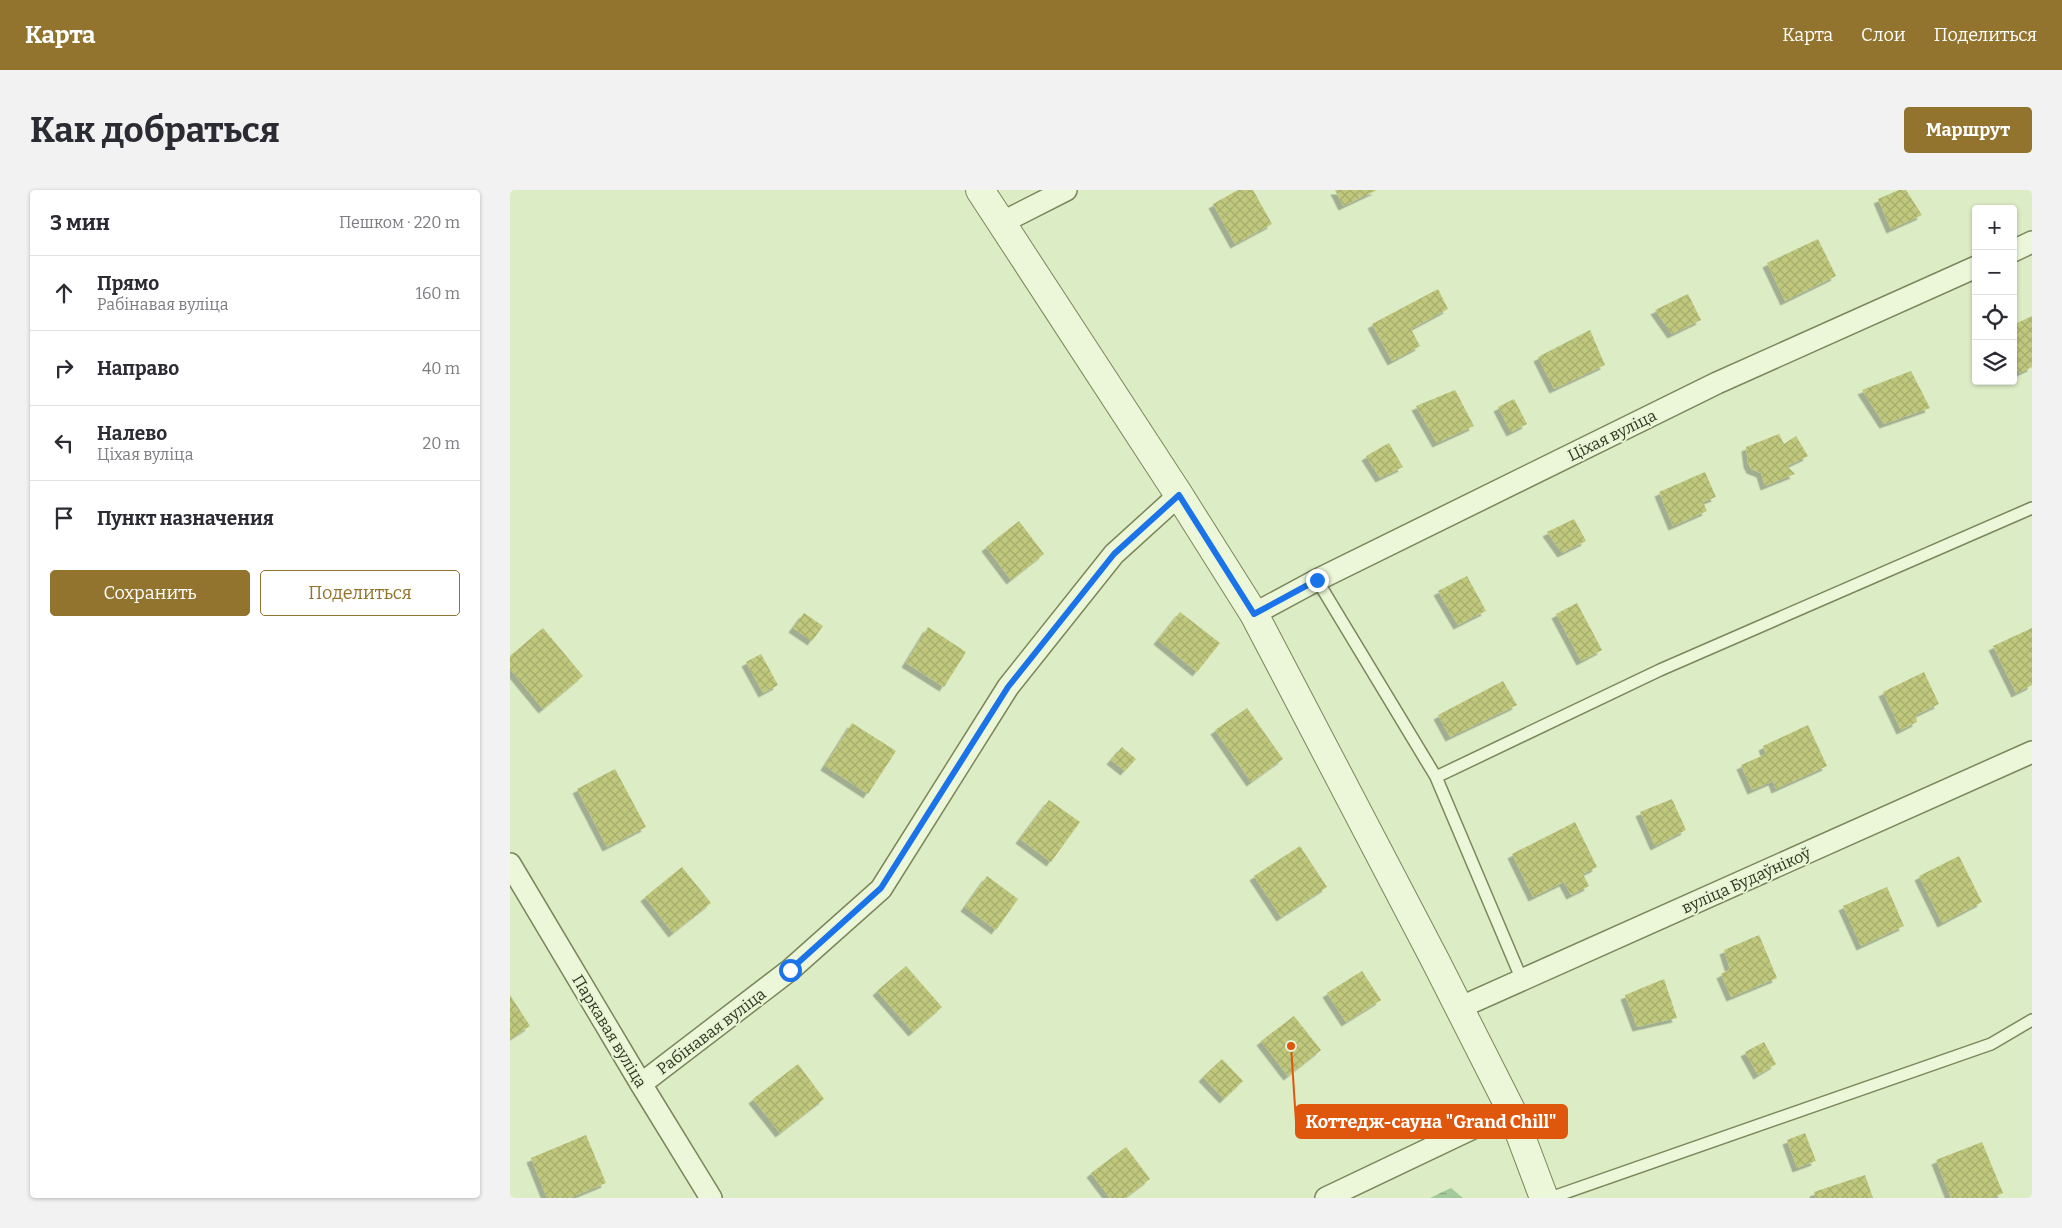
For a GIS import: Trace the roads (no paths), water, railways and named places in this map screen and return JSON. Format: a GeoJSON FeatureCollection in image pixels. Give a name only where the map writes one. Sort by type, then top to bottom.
{"type":"FeatureCollection","features":[{"type":"Feature","properties":{"kind":"street"},"geometry":{"type":"LineString","coordinates":[[980,190],[1179,495],[1254,614],[1511,1110],[1544,1198]]}},
{"type":"Feature","properties":{"kind":"street"},"geometry":{"type":"LineString","coordinates":[[1001,223],[1066,190]]}},
{"type":"Feature","properties":{"kind":"street"},"geometry":{"type":"LineString","coordinates":[[2015,250],[2032,242]]}},
{"type":"Feature","properties":{"kind":"street","name":"Ціхая вуліца"},"geometry":{"type":"LineString","coordinates":[[1254,614],[1317,580],[1717,383],[1972,270]]}},
{"type":"Feature","properties":{"kind":"street","name":"Рабінавая вуліца"},"geometry":{"type":"LineString","coordinates":[[641,1084],[790,970],[881,888],[1008,687],[1114,554],[1179,495]]}},
{"type":"Feature","properties":{"kind":"street","name":"вуліца Будаўнікоў"},"geometry":{"type":"LineString","coordinates":[[1459,1008],[2032,752]]}},
{"type":"Feature","properties":{"kind":"street","name":"Паркавая вуліца"},"geometry":{"type":"LineString","coordinates":[[510,864],[711,1198]]}},
{"type":"Feature","properties":{"kind":"street"},"geometry":{"type":"LineString","coordinates":[[1326,1198],[1511,1110]]}},
{"type":"Feature","properties":{"kind":"lane"},"geometry":{"type":"LineString","coordinates":[[1436,777],[1660,670],[2032,508]]}},
{"type":"Feature","properties":{"kind":"lane"},"geometry":{"type":"LineString","coordinates":[[1317,580],[1436,777],[1522,980]]}},
{"type":"Feature","properties":{"kind":"lane"},"geometry":{"type":"LineString","coordinates":[[1550,1198],[1992,1044],[2032,1020]]}},
{"type":"Feature","properties":{"kind":"place","name":"Коттедж-сауна \"Grand Chill\""},"geometry":{"type":"Point","coordinates":[1291,1046]}}]}
